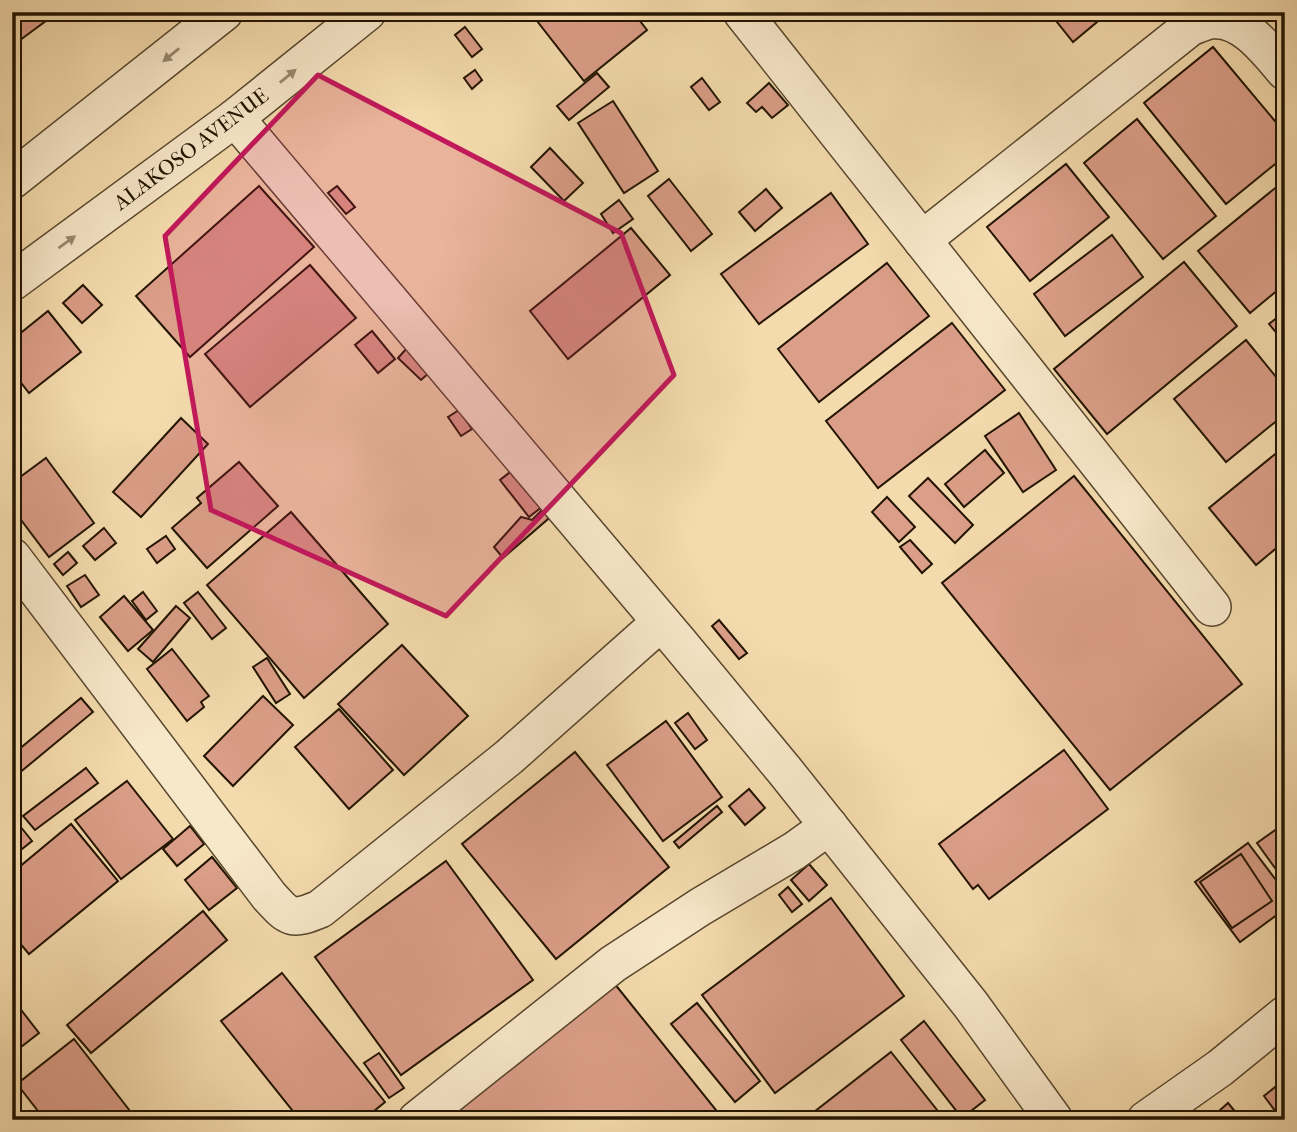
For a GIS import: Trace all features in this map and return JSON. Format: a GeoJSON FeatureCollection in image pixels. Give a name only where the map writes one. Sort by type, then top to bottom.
{"type":"FeatureCollection","features":[{"type":"Feature","properties":{"kind":"street","name":"ALAKOSO AVENUE"},"geometry":{"type":"LineString","coordinates":[[12,282],[235,118],[367,12]]}},
{"type":"Feature","properties":{"kind":"street"},"geometry":{"type":"LineString","coordinates":[[742,12],[1212,607]]}},
{"type":"Feature","properties":{"kind":"street"},"geometry":{"type":"LineString","coordinates":[[12,180],[210,17]]}},
{"type":"Feature","properties":{"kind":"street"},"geometry":{"type":"LineString","coordinates":[[922,240],[1190,27],[1212,19],[1237,23],[1265,48],[1285,71]]}},
{"type":"Feature","properties":{"kind":"street"},"geometry":{"type":"LineString","coordinates":[[235,118],[729,702],[971,1005],[1054,1120]]}},
{"type":"Feature","properties":{"kind":"street"},"geometry":{"type":"LineString","coordinates":[[12,557],[269,896],[285,913],[302,916],[320,909],[509,757],[661,622]]}},
{"type":"Feature","properties":{"kind":"street"},"geometry":{"type":"LineString","coordinates":[[417,1120],[613,964],[700,907],[794,851],[829,826]]}},
{"type":"Feature","properties":{"kind":"street"},"geometry":{"type":"LineString","coordinates":[[1146,1120],[1220,1068],[1285,1015]]}},
{"type":"Feature","properties":{"kind":"highlighted area"},"geometry":{"type":"Polygon","coordinates":[[[318,75],[621,233],[674,375],[446,616],[211,510],[165,236],[318,75]]]}},
{"type":"Feature","properties":{"kind":"building"},"geometry":{"type":"Polygon","coordinates":[[[12,12],[58,12],[12,46],[12,12]]]}},
{"type":"Feature","properties":{"kind":"building"},"geometry":{"type":"Polygon","coordinates":[[[530,12],[633,12],[647,30],[584,81],[530,12]]]}},
{"type":"Feature","properties":{"kind":"building"},"geometry":{"type":"Polygon","coordinates":[[[1049,12],[1109,12],[1073,42],[1049,12]]]}},
{"type":"Feature","properties":{"kind":"building"},"geometry":{"type":"Polygon","coordinates":[[[465,27],[482,49],[472,57],[455,35],[465,27]]]}},
{"type":"Feature","properties":{"kind":"building"},"geometry":{"type":"Polygon","coordinates":[[[1213,47],[1285,133],[1285,156],[1226,204],[1144,103],[1213,47]]]}},
{"type":"Feature","properties":{"kind":"building"},"geometry":{"type":"Polygon","coordinates":[[[475,70],[482,80],[472,89],[464,78],[475,70]]]}},
{"type":"Feature","properties":{"kind":"building"},"geometry":{"type":"Polygon","coordinates":[[[597,73],[609,87],[569,120],[557,106],[597,73]]]}},
{"type":"Feature","properties":{"kind":"building"},"geometry":{"type":"Polygon","coordinates":[[[702,78],[720,102],[709,110],[691,87],[702,78]]]}},
{"type":"Feature","properties":{"kind":"building"},"geometry":{"type":"Polygon","coordinates":[[[769,83],[788,105],[772,118],[762,107],[756,112],[747,103],[769,83]]]}},
{"type":"Feature","properties":{"kind":"building"},"geometry":{"type":"Polygon","coordinates":[[[613,101],[658,171],[624,193],[578,123],[613,101]]]}},
{"type":"Feature","properties":{"kind":"building"},"geometry":{"type":"Polygon","coordinates":[[[1137,119],[1216,216],[1163,259],[1084,163],[1137,119]]]}},
{"type":"Feature","properties":{"kind":"building"},"geometry":{"type":"Polygon","coordinates":[[[550,148],[583,183],[564,201],[531,167],[550,148]]]}},
{"type":"Feature","properties":{"kind":"building"},"geometry":{"type":"Polygon","coordinates":[[[1066,164],[1109,217],[1030,281],[987,227],[1066,164]]]}},
{"type":"Feature","properties":{"kind":"building"},"geometry":{"type":"Polygon","coordinates":[[[669,179],[712,234],[691,251],[648,196],[669,179]]]}},
{"type":"Feature","properties":{"kind":"building"},"geometry":{"type":"Polygon","coordinates":[[[1285,180],[1285,284],[1250,313],[1198,251],[1285,180]]]}},
{"type":"Feature","properties":{"kind":"building"},"geometry":{"type":"Polygon","coordinates":[[[259,186],[314,247],[190,357],[136,296],[259,186]]]}},
{"type":"Feature","properties":{"kind":"building"},"geometry":{"type":"Polygon","coordinates":[[[337,186],[355,207],[346,214],[328,193],[337,186]]]}},
{"type":"Feature","properties":{"kind":"building"},"geometry":{"type":"Polygon","coordinates":[[[766,189],[782,208],[755,231],[739,212],[766,189]]]}},
{"type":"Feature","properties":{"kind":"building"},"geometry":{"type":"Polygon","coordinates":[[[831,193],[868,244],[759,324],[721,274],[831,193]]]}},
{"type":"Feature","properties":{"kind":"building"},"geometry":{"type":"Polygon","coordinates":[[[619,200],[633,219],[613,233],[601,214],[619,200]]]}},
{"type":"Feature","properties":{"kind":"building"},"geometry":{"type":"Polygon","coordinates":[[[631,228],[670,275],[568,359],[530,311],[631,228]]]}},
{"type":"Feature","properties":{"kind":"building"},"geometry":{"type":"Polygon","coordinates":[[[1112,235],[1143,277],[1065,336],[1034,294],[1112,235]]]}},
{"type":"Feature","properties":{"kind":"building"},"geometry":{"type":"Polygon","coordinates":[[[1184,262],[1237,326],[1107,434],[1054,369],[1184,262]]]}},
{"type":"Feature","properties":{"kind":"building"},"geometry":{"type":"Polygon","coordinates":[[[887,263],[929,316],[819,402],[778,349],[887,263]]]}},
{"type":"Feature","properties":{"kind":"building"},"geometry":{"type":"Polygon","coordinates":[[[310,265],[356,318],[250,407],[205,354],[310,265]]]}},
{"type":"Feature","properties":{"kind":"building"},"geometry":{"type":"Polygon","coordinates":[[[83,285],[102,305],[82,323],[63,303],[83,285]]]}},
{"type":"Feature","properties":{"kind":"building"},"geometry":{"type":"Polygon","coordinates":[[[48,311],[81,352],[29,393],[12,371],[12,340],[48,311]]]}},
{"type":"Feature","properties":{"kind":"building"},"geometry":{"type":"Polygon","coordinates":[[[1285,311],[1285,343],[1269,324],[1285,311]]]}},
{"type":"Feature","properties":{"kind":"building"},"geometry":{"type":"Polygon","coordinates":[[[952,323],[1005,390],[878,488],[826,421],[952,323]]]}},
{"type":"Feature","properties":{"kind":"building"},"geometry":{"type":"Polygon","coordinates":[[[372,331],[395,359],[378,373],[355,345],[372,331]]]}},
{"type":"Feature","properties":{"kind":"building"},"geometry":{"type":"Polygon","coordinates":[[[1246,340],[1285,388],[1285,414],[1226,462],[1174,399],[1246,340]]]}},
{"type":"Feature","properties":{"kind":"building"},"geometry":{"type":"Polygon","coordinates":[[[407,348],[430,372],[421,380],[398,358],[407,348]]]}},
{"type":"Feature","properties":{"kind":"building"},"geometry":{"type":"Polygon","coordinates":[[[459,410],[472,429],[461,436],[448,417],[459,410]]]}},
{"type":"Feature","properties":{"kind":"building"},"geometry":{"type":"Polygon","coordinates":[[[1019,413],[1056,470],[1023,492],[985,436],[1019,413]]]}},
{"type":"Feature","properties":{"kind":"building"},"geometry":{"type":"Polygon","coordinates":[[[181,418],[208,444],[141,517],[113,492],[181,418]]]}},
{"type":"Feature","properties":{"kind":"building"},"geometry":{"type":"Polygon","coordinates":[[[1285,446],[1285,541],[1256,565],[1209,508],[1285,446]]]}},
{"type":"Feature","properties":{"kind":"building"},"geometry":{"type":"Polygon","coordinates":[[[985,450],[1004,473],[964,507],[945,484],[985,450]]]}},
{"type":"Feature","properties":{"kind":"building"},"geometry":{"type":"Polygon","coordinates":[[[46,458],[94,523],[49,557],[12,508],[12,483],[46,458]]]}},
{"type":"Feature","properties":{"kind":"building"},"geometry":{"type":"Polygon","coordinates":[[[239,462],[278,506],[207,568],[172,528],[201,503],[197,498],[239,462]]]}},
{"type":"Feature","properties":{"kind":"building"},"geometry":{"type":"Polygon","coordinates":[[[519,465],[548,502],[529,517],[500,480],[519,465]]]}},
{"type":"Feature","properties":{"kind":"building"},"geometry":{"type":"Polygon","coordinates":[[[1074,476],[1242,684],[1110,790],[942,583],[1074,476]]]}},
{"type":"Feature","properties":{"kind":"building"},"geometry":{"type":"Polygon","coordinates":[[[928,478],[973,525],[955,543],[909,496],[928,478]]]}},
{"type":"Feature","properties":{"kind":"building"},"geometry":{"type":"Polygon","coordinates":[[[887,497],[915,527],[899,542],[872,512],[887,497]]]}},
{"type":"Feature","properties":{"kind":"building"},"geometry":{"type":"Polygon","coordinates":[[[546,506],[548,519],[503,558],[494,547],[521,517],[532,520],[546,506]]]}},
{"type":"Feature","properties":{"kind":"building"},"geometry":{"type":"Polygon","coordinates":[[[291,512],[388,624],[304,698],[207,585],[291,512]]]}},
{"type":"Feature","properties":{"kind":"building"},"geometry":{"type":"Polygon","coordinates":[[[104,528],[116,543],[95,560],[83,546],[104,528]]]}},
{"type":"Feature","properties":{"kind":"building"},"geometry":{"type":"Polygon","coordinates":[[[166,536],[175,549],[157,563],[147,549],[166,536]]]}},
{"type":"Feature","properties":{"kind":"building"},"geometry":{"type":"Polygon","coordinates":[[[910,540],[932,564],[922,573],[900,547],[910,540]]]}},
{"type":"Feature","properties":{"kind":"building"},"geometry":{"type":"Polygon","coordinates":[[[68,552],[77,563],[63,575],[54,564],[68,552]]]}},
{"type":"Feature","properties":{"kind":"building"},"geometry":{"type":"Polygon","coordinates":[[[85,575],[99,595],[81,607],[67,586],[85,575]]]}},
{"type":"Feature","properties":{"kind":"building"},"geometry":{"type":"Polygon","coordinates":[[[143,592],[157,611],[146,620],[132,601],[143,592]]]}},
{"type":"Feature","properties":{"kind":"building"},"geometry":{"type":"Polygon","coordinates":[[[198,592],[226,628],[212,639],[184,603],[198,592]]]}},
{"type":"Feature","properties":{"kind":"building"},"geometry":{"type":"Polygon","coordinates":[[[124,596],[153,630],[128,651],[100,617],[124,596]]]}},
{"type":"Feature","properties":{"kind":"building"},"geometry":{"type":"Polygon","coordinates":[[[176,606],[190,618],[153,662],[138,649],[176,606]]]}},
{"type":"Feature","properties":{"kind":"building"},"geometry":{"type":"Polygon","coordinates":[[[719,620],[747,653],[739,659],[712,626],[719,620]]]}},
{"type":"Feature","properties":{"kind":"building"},"geometry":{"type":"Polygon","coordinates":[[[402,645],[468,716],[404,775],[338,704],[402,645]]]}},
{"type":"Feature","properties":{"kind":"building"},"geometry":{"type":"Polygon","coordinates":[[[172,649],[209,696],[201,702],[204,707],[187,721],[147,669],[172,649]]]}},
{"type":"Feature","properties":{"kind":"building"},"geometry":{"type":"Polygon","coordinates":[[[267,658],[290,694],[276,703],[253,667],[267,658]]]}},
{"type":"Feature","properties":{"kind":"building"},"geometry":{"type":"Polygon","coordinates":[[[263,696],[293,725],[233,786],[204,756],[263,696]]]}},
{"type":"Feature","properties":{"kind":"building"},"geometry":{"type":"Polygon","coordinates":[[[81,698],[93,712],[12,779],[12,755],[81,698]]]}},
{"type":"Feature","properties":{"kind":"building"},"geometry":{"type":"Polygon","coordinates":[[[339,709],[393,770],[349,809],[295,747],[339,709]]]}},
{"type":"Feature","properties":{"kind":"building"},"geometry":{"type":"Polygon","coordinates":[[[688,713],[707,740],[695,749],[675,723],[688,713]]]}},
{"type":"Feature","properties":{"kind":"building"},"geometry":{"type":"Polygon","coordinates":[[[666,721],[722,797],[663,841],[607,765],[666,721]]]}},
{"type":"Feature","properties":{"kind":"building"},"geometry":{"type":"Polygon","coordinates":[[[1064,750],[1108,809],[989,899],[978,885],[973,889],[939,844],[1064,750]]]}},
{"type":"Feature","properties":{"kind":"building"},"geometry":{"type":"Polygon","coordinates":[[[575,752],[669,867],[556,959],[462,844],[575,752]]]}},
{"type":"Feature","properties":{"kind":"building"},"geometry":{"type":"Polygon","coordinates":[[[86,768],[98,783],[35,830],[23,816],[86,768]]]}},
{"type":"Feature","properties":{"kind":"building"},"geometry":{"type":"Polygon","coordinates":[[[127,781],[173,839],[121,879],[75,820],[127,781]]]}},
{"type":"Feature","properties":{"kind":"building"},"geometry":{"type":"Polygon","coordinates":[[[749,789],[765,808],[745,825],[729,806],[749,789]]]}},
{"type":"Feature","properties":{"kind":"building"},"geometry":{"type":"Polygon","coordinates":[[[717,806],[722,812],[679,848],[674,842],[717,806]]]}},
{"type":"Feature","properties":{"kind":"building"},"geometry":{"type":"Polygon","coordinates":[[[12,816],[32,841],[12,857],[12,816]]]}},
{"type":"Feature","properties":{"kind":"building"},"geometry":{"type":"Polygon","coordinates":[[[1285,823],[1285,882],[1257,843],[1285,823]]]}},
{"type":"Feature","properties":{"kind":"building"},"geometry":{"type":"Polygon","coordinates":[[[71,824],[118,881],[29,954],[12,934],[12,873],[71,824]]]}},
{"type":"Feature","properties":{"kind":"building"},"geometry":{"type":"Polygon","coordinates":[[[190,826],[204,844],[177,866],[163,849],[190,826]]]}},
{"type":"Feature","properties":{"kind":"building"},"geometry":{"type":"Polygon","coordinates":[[[1285,840],[1285,854],[1278,845],[1285,840]]]}},
{"type":"Feature","properties":{"kind":"building"},"geometry":{"type":"Polygon","coordinates":[[[1248,843],[1285,892],[1285,909],[1240,942],[1195,882],[1248,843]]]}},
{"type":"Feature","properties":{"kind":"building"},"geometry":{"type":"Polygon","coordinates":[[[1241,854],[1272,901],[1232,928],[1200,882],[1241,854]]]}},
{"type":"Feature","properties":{"kind":"building"},"geometry":{"type":"Polygon","coordinates":[[[212,857],[237,888],[209,910],[185,880],[212,857]]]}},
{"type":"Feature","properties":{"kind":"building"},"geometry":{"type":"Polygon","coordinates":[[[446,861],[533,980],[401,1075],[315,957],[446,861]]]}},
{"type":"Feature","properties":{"kind":"building"},"geometry":{"type":"Polygon","coordinates":[[[809,864],[827,885],[809,901],[791,880],[809,864]]]}},
{"type":"Feature","properties":{"kind":"building"},"geometry":{"type":"Polygon","coordinates":[[[788,887],[802,904],[792,912],[779,895],[788,887]]]}},
{"type":"Feature","properties":{"kind":"building"},"geometry":{"type":"Polygon","coordinates":[[[831,898],[904,996],[775,1093],[702,995],[831,898]]]}},
{"type":"Feature","properties":{"kind":"building"},"geometry":{"type":"Polygon","coordinates":[[[203,911],[227,940],[91,1053],[67,1025],[203,911]]]}},
{"type":"Feature","properties":{"kind":"building"},"geometry":{"type":"Polygon","coordinates":[[[282,973],[385,1102],[363,1120],[300,1120],[221,1021],[282,973]]]}},
{"type":"Feature","properties":{"kind":"building"},"geometry":{"type":"Polygon","coordinates":[[[614,983],[724,1120],[442,1120],[614,983]]]}},
{"type":"Feature","properties":{"kind":"building"},"geometry":{"type":"Polygon","coordinates":[[[15,1002],[39,1033],[12,1054],[12,1004],[15,1002]]]}},
{"type":"Feature","properties":{"kind":"building"},"geometry":{"type":"Polygon","coordinates":[[[697,1003],[760,1081],[735,1102],[671,1024],[697,1003]]]}},
{"type":"Feature","properties":{"kind":"building"},"geometry":{"type":"Polygon","coordinates":[[[924,1021],[985,1100],[962,1118],[901,1040],[924,1021]]]}},
{"type":"Feature","properties":{"kind":"building"},"geometry":{"type":"Polygon","coordinates":[[[74,1039],[137,1120],[45,1120],[17,1084],[74,1039]]]}},
{"type":"Feature","properties":{"kind":"building"},"geometry":{"type":"Polygon","coordinates":[[[891,1052],[945,1120],[820,1120],[814,1112],[891,1052]]]}},
{"type":"Feature","properties":{"kind":"building"},"geometry":{"type":"Polygon","coordinates":[[[379,1053],[404,1088],[389,1098],[364,1063],[379,1053]]]}},
{"type":"Feature","properties":{"kind":"building"},"geometry":{"type":"Polygon","coordinates":[[[1285,1079],[1285,1120],[1282,1120],[1264,1096],[1285,1079]]]}},
{"type":"Feature","properties":{"kind":"building"},"geometry":{"type":"Polygon","coordinates":[[[12,1100],[28,1120],[12,1120],[12,1100]]]}},
{"type":"Feature","properties":{"kind":"building"},"geometry":{"type":"Polygon","coordinates":[[[1228,1103],[1242,1120],[1209,1120],[1228,1103]]]}}]}
